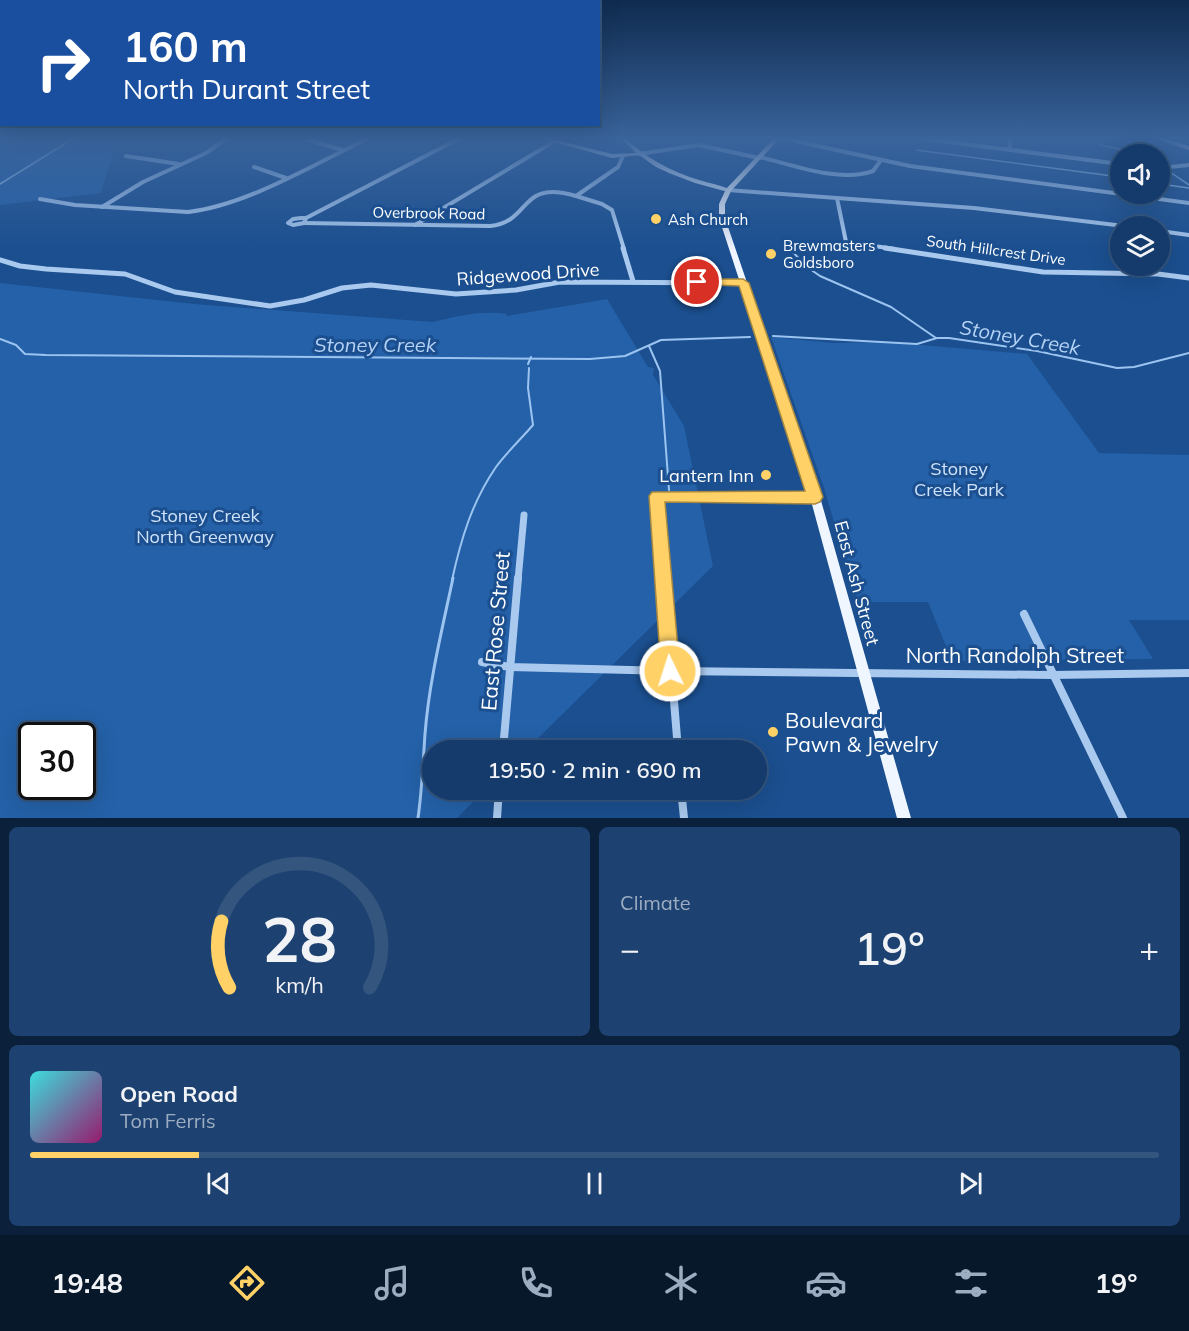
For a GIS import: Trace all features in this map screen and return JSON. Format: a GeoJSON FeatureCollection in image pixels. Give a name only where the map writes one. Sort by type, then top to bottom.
{"type":"FeatureCollection","features":[{"type":"Feature","properties":{"kind":"main road"},"geometry":{"type":"LineString","coordinates":[[728,190],[742,175]]}},
{"type":"Feature","properties":{"kind":"main road","name":"East Ash Street"},"geometry":{"type":"LineString","coordinates":[[728,190],[722,204],[722,218],[815,497],[904,818]]}},
{"type":"Feature","properties":{"kind":"street"},"geometry":{"type":"LineString","coordinates":[[102,207],[135,186],[158,175]]}},
{"type":"Feature","properties":{"kind":"street"},"geometry":{"type":"LineString","coordinates":[[278,175],[286,178]]}},
{"type":"Feature","properties":{"kind":"street"},"geometry":{"type":"LineString","coordinates":[[40,199],[102,207],[188,212],[235,202],[292,175]]}},
{"type":"Feature","properties":{"kind":"street","name":"Overbrook Road"},"geometry":{"type":"LineString","coordinates":[[390,175],[305,220],[483,228],[513,220],[525,203],[540,192],[559,191],[602,204],[612,210],[633,281]]}},
{"type":"Feature","properties":{"kind":"street"},"geometry":{"type":"LineString","coordinates":[[414,225],[498,175]]}},
{"type":"Feature","properties":{"kind":"street"},"geometry":{"type":"LineString","coordinates":[[576,196],[606,175]]}},
{"type":"Feature","properties":{"kind":"street"},"geometry":{"type":"LineString","coordinates":[[679,175],[728,190],[974,208],[1110,224]]}},
{"type":"Feature","properties":{"kind":"street"},"geometry":{"type":"LineString","coordinates":[[979,175],[1189,203]]}},
{"type":"Feature","properties":{"kind":"street","name":"South Hillcrest Drive"},"geometry":{"type":"LineString","coordinates":[[837,198],[846,242],[1043,272],[1158,274],[1189,278]]}},
{"type":"Feature","properties":{"kind":"street"},"geometry":{"type":"LineString","coordinates":[[1170,232],[1189,235]]}},
{"type":"Feature","properties":{"kind":"street","name":"Ridgewood Drive"},"geometry":{"type":"LineString","coordinates":[[0,260],[46,270],[105,271],[125,274],[175,292],[270,306],[371,285],[456,294],[497,292],[560,282],[743,283]]}},
{"type":"Feature","properties":{"kind":"street"},"geometry":{"type":"LineString","coordinates":[[677,740],[657,496],[815,497]]}},
{"type":"Feature","properties":{"kind":"street","name":"East Rose Street"},"geometry":{"type":"LineString","coordinates":[[503,740],[524,515]]}},
{"type":"Feature","properties":{"kind":"street"},"geometry":{"type":"LineString","coordinates":[[1024,614],[1123,818]]}},
{"type":"Feature","properties":{"kind":"street","name":"North Randolph Street"},"geometry":{"type":"LineString","coordinates":[[482,662],[510,667],[670,671],[1052,675],[1189,673]]}},
{"type":"Feature","properties":{"kind":"street"},"geometry":{"type":"LineString","coordinates":[[496,818],[498,800]]}},
{"type":"Feature","properties":{"kind":"street"},"geometry":{"type":"LineString","coordinates":[[682,800],[684,818]]}},
{"type":"Feature","properties":{"kind":"green space"},"geometry":{"type":"Polygon","coordinates":[[[0,175],[106,175],[101,193],[0,205],[0,175]]]}},
{"type":"Feature","properties":{"kind":"green space","name":"Stoney Creek North Greenway"},"geometry":{"type":"Polygon","coordinates":[[[0,283],[194,304],[433,322],[479,313],[507,314],[506,316],[607,299],[648,367],[654,368],[653,375],[684,426],[713,566],[536,740],[422,740],[422,800],[475,800],[457,818],[0,818],[0,283]]]}},
{"type":"Feature","properties":{"kind":"green space","name":"Stoney Creek Park"},"geometry":{"type":"Polygon","coordinates":[[[771,337],[833,343],[886,342],[1027,354],[1099,453],[1189,455],[1189,620],[1129,620],[1153,659],[952,661],[928,602],[858,602],[823,485],[771,337]]]}},
{"type":"Feature","properties":{"kind":"waterway"},"geometry":{"type":"LineString","coordinates":[[0,184],[14,175]]}},
{"type":"Feature","properties":{"kind":"waterway"},"geometry":{"type":"LineString","coordinates":[[1175,175],[1189,185]]}},
{"type":"Feature","properties":{"kind":"waterway"},"geometry":{"type":"LineString","coordinates":[[1170,185],[1189,188]]}},
{"type":"Feature","properties":{"kind":"waterway"},"geometry":{"type":"LineString","coordinates":[[789,241],[787,246],[789,248]]}},
{"type":"Feature","properties":{"kind":"waterway"},"geometry":{"type":"LineString","coordinates":[[789,248],[807,267],[820,276],[891,307],[936,338]]}},
{"type":"Feature","properties":{"kind":"waterway","name":"Stoney Creek"},"geometry":{"type":"LineString","coordinates":[[773,336],[917,344],[937,338],[949,338],[1037,351],[1117,368],[1134,367],[1189,353]]}},
{"type":"Feature","properties":{"kind":"waterway","name":"Stoney Creek"},"geometry":{"type":"LineString","coordinates":[[530,359],[590,359],[625,356],[661,340],[750,337]]}},
{"type":"Feature","properties":{"kind":"waterway","name":"Stoney Creek"},"geometry":{"type":"LineString","coordinates":[[0,339],[16,345],[25,354],[46,355],[530,359]]}},
{"type":"Feature","properties":{"kind":"waterway"},"geometry":{"type":"LineString","coordinates":[[649,346],[660,371],[669,490]]}},
{"type":"Feature","properties":{"kind":"waterway"},"geometry":{"type":"LineString","coordinates":[[528,364],[530,359]]}},
{"type":"Feature","properties":{"kind":"waterway"},"geometry":{"type":"LineString","coordinates":[[452,580],[459,550],[480,494],[496,467],[533,425],[528,388],[529,368]]}},
{"type":"Feature","properties":{"kind":"waterway"},"geometry":{"type":"LineString","coordinates":[[418,818],[430,695],[453,578]]}},
{"type":"Feature","properties":{"kind":"place","name":"Ash Church"},"geometry":{"type":"Point","coordinates":[656,219]}},
{"type":"Feature","properties":{"kind":"place","name":"Brewmasters Goldsboro"},"geometry":{"type":"Point","coordinates":[771,254]}},
{"type":"Feature","properties":{"kind":"place","name":"Lantern Inn"},"geometry":{"type":"Point","coordinates":[766,475]}},
{"type":"Feature","properties":{"kind":"place","name":"Boulevard Pawn & Jewelry"},"geometry":{"type":"Point","coordinates":[773,732]}},
{"type":"Feature","properties":{"kind":"route"},"geometry":{"type":"LineString","coordinates":[[670,671],[657,496],[815,497],[743,283],[697,282]]}}]}
